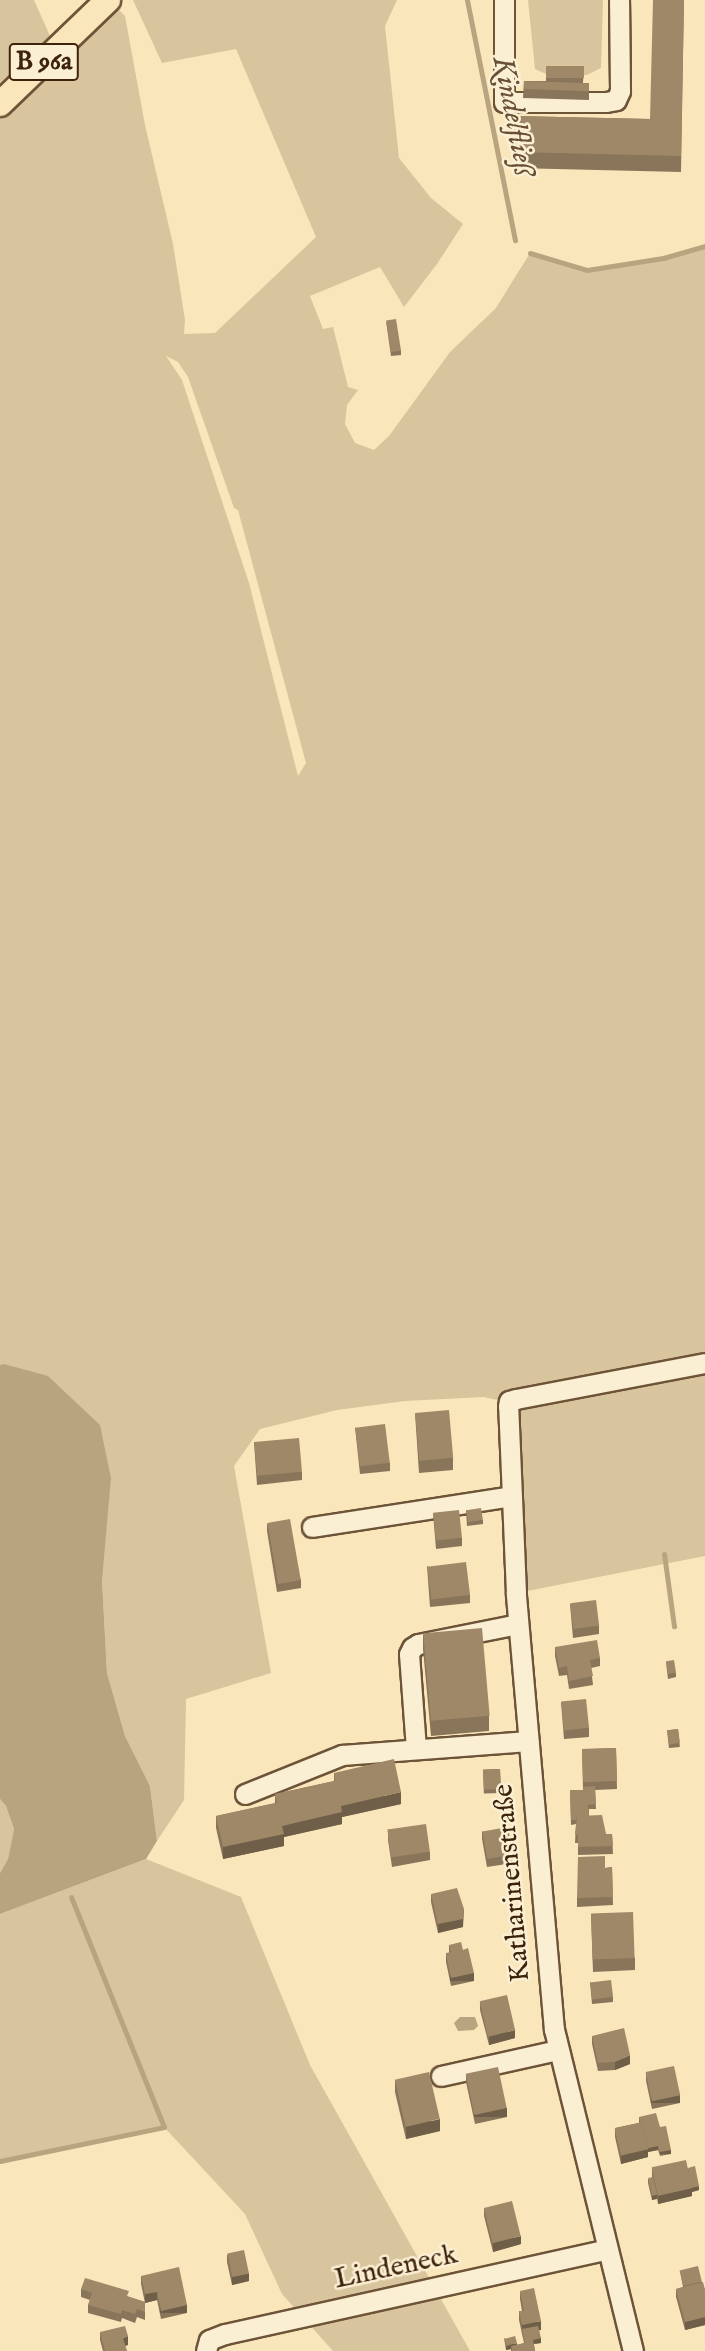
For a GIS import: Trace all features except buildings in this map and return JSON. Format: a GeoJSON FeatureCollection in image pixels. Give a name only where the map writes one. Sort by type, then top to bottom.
{"type":"FeatureCollection","features":[{"type":"Feature","properties":{"kind":"main road","name":"B 96a"},"geometry":{"type":"LineString","coordinates":[[0,104],[108,0]]}},
{"type":"Feature","properties":{"kind":"street"},"geometry":{"type":"LineString","coordinates":[[505,0],[504,102],[606,103],[616,100],[620,91],[619,0]]}},
{"type":"Feature","properties":{"kind":"street","name":"Katharinenstraße"},"geometry":{"type":"LineString","coordinates":[[633,2351],[557,2050],[541,1911],[518,1625],[509,1401],[705,1363]]}},
{"type":"Feature","properties":{"kind":"street"},"geometry":{"type":"LineString","coordinates":[[312,1527],[512,1496]]}},
{"type":"Feature","properties":{"kind":"street"},"geometry":{"type":"LineString","coordinates":[[416,1749],[409,1654],[412,1648],[418,1644],[518,1625]]}},
{"type":"Feature","properties":{"kind":"street"},"geometry":{"type":"LineString","coordinates":[[245,1794],[342,1755],[528,1741]]}},
{"type":"Feature","properties":{"kind":"street"},"geometry":{"type":"LineString","coordinates":[[441,2076],[557,2050]]}},
{"type":"Feature","properties":{"kind":"street","name":"Lindeneck"},"geometry":{"type":"LineString","coordinates":[[206,2351],[209,2340],[225,2334],[607,2249]]}},
{"type":"Feature","properties":{"kind":"shaded area"},"geometry":{"type":"Polygon","coordinates":[[[0,0],[34,0],[50,36],[0,83],[0,0]]]}},
{"type":"Feature","properties":{"kind":"shaded area"},"geometry":{"type":"Polygon","coordinates":[[[133,0],[397,0],[385,26],[399,158],[431,198],[463,224],[404,307],[380,267],[310,296],[323,329],[333,327],[348,387],[358,390],[347,405],[345,424],[355,443],[374,450],[389,436],[450,352],[496,308],[530,253],[587,270],[663,258],[705,246],[705,1556],[517,1593],[506,1402],[484,1397],[405,1401],[337,1410],[260,1429],[234,1466],[271,1673],[186,1699],[184,1800],[157,1841],[150,1786],[125,1736],[107,1673],[102,1580],[4,1365],[0,1365],[0,113],[116,7],[125,16],[145,125],[173,244],[185,320],[184,334],[215,333],[316,237],[236,49],[162,63],[133,0]],[[166,356],[182,380],[249,583],[298,776],[306,763],[238,510],[234,508],[188,377],[178,362],[166,356]]]}},
{"type":"Feature","properties":{"kind":"shaded area"},"geometry":{"type":"Polygon","coordinates":[[[528,0],[603,0],[601,68],[587,75],[546,74],[535,69],[528,0]]]}},
{"type":"Feature","properties":{"kind":"shaded area"},"geometry":{"type":"Polygon","coordinates":[[[0,1365],[48,1376],[100,1425],[111,1478],[102,1580],[107,1673],[125,1736],[150,1786],[157,1841],[146,1859],[0,1914],[0,1873],[8,1859],[14,1829],[6,1806],[0,1799],[0,1365]]]}},
{"type":"Feature","properties":{"kind":"shaded area"},"geometry":{"type":"Polygon","coordinates":[[[0,1799],[6,1806],[14,1829],[8,1859],[0,1873],[0,1799]]]}},
{"type":"Feature","properties":{"kind":"shaded area"},"geometry":{"type":"Polygon","coordinates":[[[146,1859],[241,1897],[310,2065],[470,2351],[333,2351],[282,2294],[245,2214],[164,2127],[0,2161],[0,1914],[146,1859]]]}},
{"type":"Feature","properties":{"kind":"shaded area"},"geometry":{"type":"Polygon","coordinates":[[[460,2017],[475,2017],[478,2026],[474,2030],[458,2031],[454,2023],[460,2017]]]}},
{"type":"Feature","properties":{"kind":"waterway","name":"Kindelfließ"},"geometry":{"type":"LineString","coordinates":[[467,0],[515,240]]}},
{"type":"Feature","properties":{"kind":"waterway","name":"Kindelfließ"},"geometry":{"type":"LineString","coordinates":[[530,253],[587,270],[663,258],[705,246]]}},
{"type":"Feature","properties":{"kind":"waterway"},"geometry":{"type":"LineString","coordinates":[[664,1554],[674,1626]]}},
{"type":"Feature","properties":{"kind":"waterway"},"geometry":{"type":"LineString","coordinates":[[0,2161],[164,2127],[71,1897]]}}]}
